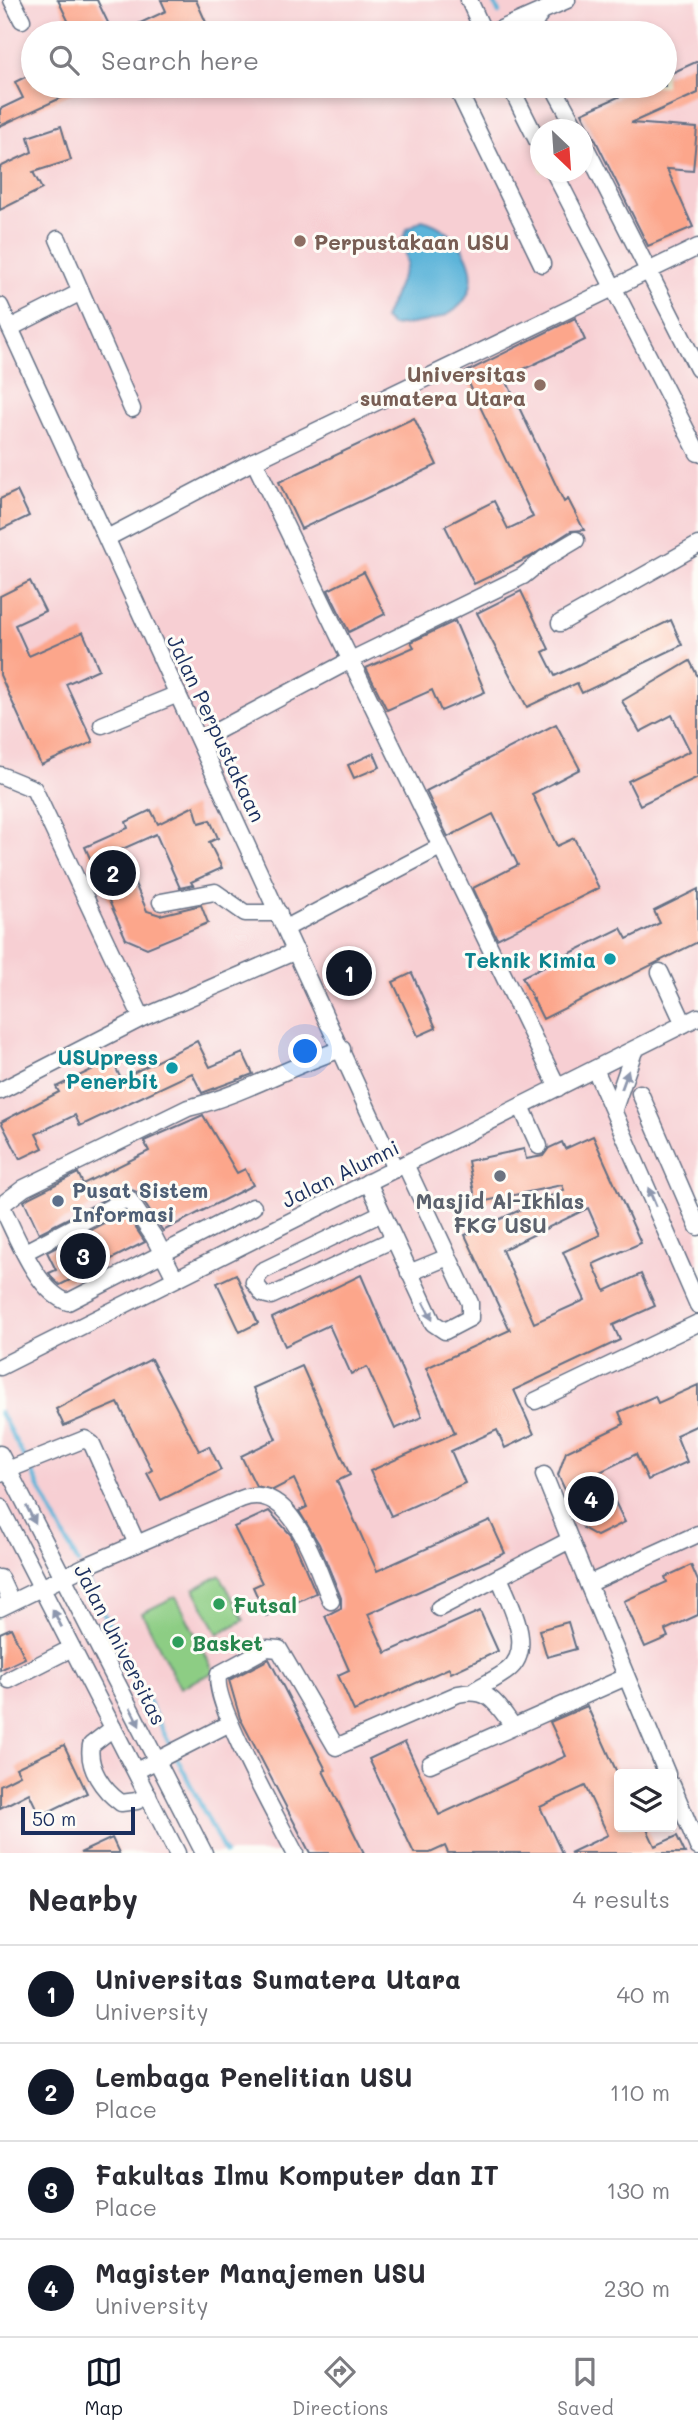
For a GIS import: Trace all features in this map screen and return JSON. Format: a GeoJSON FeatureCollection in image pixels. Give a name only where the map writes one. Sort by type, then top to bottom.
{"type":"FeatureCollection","features":[{"type":"Feature","properties":{"kind":"street"},"geometry":{"type":"LineString","coordinates":[[12,0],[22,20]]}},
{"type":"Feature","properties":{"kind":"street"},"geometry":{"type":"LineString","coordinates":[[469,0],[479,21]]}},
{"type":"Feature","properties":{"kind":"street"},"geometry":{"type":"LineString","coordinates":[[520,21],[567,0]]}},
{"type":"Feature","properties":{"kind":"street"},"geometry":{"type":"LineString","coordinates":[[536,21],[541,12]]}},
{"type":"Feature","properties":{"kind":"street"},"geometry":{"type":"LineString","coordinates":[[462,98],[542,264]]}},
{"type":"Feature","properties":{"kind":"street"},"geometry":{"type":"LineString","coordinates":[[516,98],[530,125]]}},
{"type":"Feature","properties":{"kind":"street"},"geometry":{"type":"LineString","coordinates":[[560,98],[571,119]]}},
{"type":"Feature","properties":{"kind":"street"},"geometry":{"type":"LineString","coordinates":[[593,160],[698,369]]}},
{"type":"Feature","properties":{"kind":"street"},"geometry":{"type":"LineString","coordinates":[[559,182],[698,453]]}},
{"type":"Feature","properties":{"kind":"street"},"geometry":{"type":"LineString","coordinates":[[58,239],[132,409]]}},
{"type":"Feature","properties":{"kind":"street"},"geometry":{"type":"LineString","coordinates":[[107,538],[254,461],[698,247]]}},
{"type":"Feature","properties":{"kind":"street"},"geometry":{"type":"LineString","coordinates":[[13,333],[83,297]]}},
{"type":"Feature","properties":{"kind":"street","name":"Jalan Perpustakaan"},"geometry":{"type":"LineString","coordinates":[[0,306],[342,1049],[397,1164],[449,1257],[472,1311],[470,1318],[445,1331],[433,1322],[409,1273]]}},
{"type":"Feature","properties":{"kind":"street"},"geometry":{"type":"LineString","coordinates":[[254,461],[558,1087]]}},
{"type":"Feature","properties":{"kind":"street"},"geometry":{"type":"LineString","coordinates":[[200,740],[349,661],[523,576],[544,558],[576,540]]}},
{"type":"Feature","properties":{"kind":"street"},"geometry":{"type":"LineString","coordinates":[[561,622],[698,545]]}},
{"type":"Feature","properties":{"kind":"street"},"geometry":{"type":"LineString","coordinates":[[102,725],[178,694]]}},
{"type":"Feature","properties":{"kind":"street"},"geometry":{"type":"LineString","coordinates":[[0,775],[34,789],[142,1018]]}},
{"type":"Feature","properties":{"kind":"street"},"geometry":{"type":"LineString","coordinates":[[161,902],[215,892],[245,913],[283,921],[440,847]]}},
{"type":"Feature","properties":{"kind":"street"},"geometry":{"type":"LineString","coordinates":[[0,1091],[142,1018],[296,951]]}},
{"type":"Feature","properties":{"kind":"street"},"geometry":{"type":"LineString","coordinates":[[660,972],[691,1021]]}},
{"type":"Feature","properties":{"kind":"street","name":"Jalan Alumni"},"geometry":{"type":"LineString","coordinates":[[0,1367],[368,1182],[397,1164],[522,1106],[691,1021]]}},
{"type":"Feature","properties":{"kind":"street"},"geometry":{"type":"LineString","coordinates":[[253,1208],[68,1301],[52,1293],[25,1252],[0,1205],[24,1188],[188,1108],[209,1105],[304,1061],[342,1049]]}},
{"type":"Feature","properties":{"kind":"street"},"geometry":{"type":"LineString","coordinates":[[614,1109],[634,1051]]}},
{"type":"Feature","properties":{"kind":"street"},"geometry":{"type":"LineString","coordinates":[[595,1069],[698,1305]]}},
{"type":"Feature","properties":{"kind":"street"},"geometry":{"type":"LineString","coordinates":[[640,1093],[696,1222],[665,1229]]}},
{"type":"Feature","properties":{"kind":"street"},"geometry":{"type":"LineString","coordinates":[[522,1106],[540,1146]]}},
{"type":"Feature","properties":{"kind":"street"},"geometry":{"type":"LineString","coordinates":[[368,1182],[409,1273],[449,1257]]}},
{"type":"Feature","properties":{"kind":"street"},"geometry":{"type":"LineString","coordinates":[[25,1252],[128,1198],[175,1278]]}},
{"type":"Feature","properties":{"kind":"street"},"geometry":{"type":"LineString","coordinates":[[382,1213],[262,1271],[254,1282],[263,1294],[271,1296],[394,1239]]}},
{"type":"Feature","properties":{"kind":"street"},"geometry":{"type":"LineString","coordinates":[[535,1401],[698,1324]]}},
{"type":"Feature","properties":{"kind":"street"},"geometry":{"type":"LineString","coordinates":[[15,1466],[79,1439],[92,1444],[136,1544]]}},
{"type":"Feature","properties":{"kind":"street","name":"Jalan Universitas"},"geometry":{"type":"LineString","coordinates":[[0,1454],[15,1466],[63,1577],[204,1853]]}},
{"type":"Feature","properties":{"kind":"street"},"geometry":{"type":"LineString","coordinates":[[544,1475],[665,1769]]}},
{"type":"Feature","properties":{"kind":"street"},"geometry":{"type":"LineString","coordinates":[[0,1578],[5,1605],[136,1544],[241,1499],[257,1495],[282,1505],[293,1516],[331,1601]]}},
{"type":"Feature","properties":{"kind":"street"},"geometry":{"type":"LineString","coordinates":[[0,1507],[7,1537],[41,1587],[177,1853]]}},
{"type":"Feature","properties":{"kind":"street"},"geometry":{"type":"LineString","coordinates":[[588,1584],[698,1534]]}},
{"type":"Feature","properties":{"kind":"street"},"geometry":{"type":"LineString","coordinates":[[439,1608],[570,1541]]}},
{"type":"Feature","properties":{"kind":"street"},"geometry":{"type":"LineString","coordinates":[[295,1853],[230,1723],[216,1688],[219,1674],[272,1647],[279,1649],[336,1747],[458,1694],[475,1690],[509,1669],[518,1658],[521,1645],[517,1624],[499,1577]]}},
{"type":"Feature","properties":{"kind":"street"},"geometry":{"type":"LineString","coordinates":[[9,1680],[72,1648]]}},
{"type":"Feature","properties":{"kind":"street"},"geometry":{"type":"LineString","coordinates":[[430,1764],[626,1677]]}},
{"type":"Feature","properties":{"kind":"street"},"geometry":{"type":"LineString","coordinates":[[475,1690],[493,1699],[513,1726]]}},
{"type":"Feature","properties":{"kind":"street"},"geometry":{"type":"LineString","coordinates":[[136,1771],[230,1723]]}},
{"type":"Feature","properties":{"kind":"street"},"geometry":{"type":"LineString","coordinates":[[113,1728],[91,1745],[89,1758],[105,1792],[121,1803],[148,1795]]}},
{"type":"Feature","properties":{"kind":"street"},"geometry":{"type":"LineString","coordinates":[[677,1796],[697,1840]]}},
{"type":"Feature","properties":{"kind":"shaded area","name":"Universitas sumatera Utara"},"geometry":{"type":"Polygon","coordinates":[[[0,0],[698,0],[698,1853],[3,1853],[0,1848],[0,0]]]}},
{"type":"Feature","properties":{"kind":"green space","name":"Futsal"},"geometry":{"type":"Polygon","coordinates":[[[220,1575],[244,1620],[218,1634],[194,1589],[220,1575]]]}},
{"type":"Feature","properties":{"kind":"green space","name":"Basket"},"geometry":{"type":"Polygon","coordinates":[[[176,1596],[214,1672],[180,1688],[142,1613],[176,1596]]]}},
{"type":"Feature","properties":{"kind":"water"},"geometry":{"type":"Polygon","coordinates":[[[422,220],[436,225],[459,245],[467,257],[471,285],[466,298],[449,314],[425,322],[392,326],[384,319],[407,264],[402,240],[407,229],[422,220]]]}},
{"type":"Feature","properties":{"kind":"building"},"geometry":{"type":"Polygon","coordinates":[[[58,0],[97,0],[107,21],[68,21],[58,0]]]}},
{"type":"Feature","properties":{"kind":"building"},"geometry":{"type":"Polygon","coordinates":[[[161,0],[196,0],[205,21],[145,21],[166,11],[161,0]]]}},
{"type":"Feature","properties":{"kind":"building"},"geometry":{"type":"Polygon","coordinates":[[[698,61],[698,93],[631,123],[697,128],[693,171],[667,169],[693,227],[648,246],[593,135],[593,119],[585,119],[582,113],[616,98],[677,98],[677,71],[698,61]]]}},
{"type":"Feature","properties":{"kind":"building"},"geometry":{"type":"Polygon","coordinates":[[[21,79],[21,94],[15,82],[21,79]]]}},
{"type":"Feature","properties":{"kind":"building"},"geometry":{"type":"Polygon","coordinates":[[[23,98],[61,98],[0,126],[0,109],[23,98]]]}},
{"type":"Feature","properties":{"kind":"building"},"geometry":{"type":"Polygon","coordinates":[[[61,126],[71,160],[33,172],[42,189],[0,210],[0,167],[32,152],[28,137],[61,126]]]}},
{"type":"Feature","properties":{"kind":"building"},"geometry":{"type":"Polygon","coordinates":[[[575,318],[585,340],[505,378],[564,502],[568,499],[584,530],[571,531],[530,557],[474,584],[445,526],[494,501],[508,529],[533,517],[464,373],[575,318]]]}},
{"type":"Feature","properties":{"kind":"building"},"geometry":{"type":"Polygon","coordinates":[[[414,418],[437,465],[301,529],[279,482],[414,418]]]}},
{"type":"Feature","properties":{"kind":"building"},"geometry":{"type":"Polygon","coordinates":[[[17,491],[29,516],[0,530],[0,499],[17,491]]]}},
{"type":"Feature","properties":{"kind":"building"},"geometry":{"type":"Polygon","coordinates":[[[364,572],[385,614],[349,632],[328,590],[364,572]]]}},
{"type":"Feature","properties":{"kind":"building"},"geometry":{"type":"Polygon","coordinates":[[[30,581],[45,611],[15,625],[29,656],[83,632],[99,669],[66,684],[93,742],[41,765],[0,675],[0,596],[30,581]]]}},
{"type":"Feature","properties":{"kind":"building"},"geometry":{"type":"Polygon","coordinates":[[[521,591],[549,649],[543,652],[555,676],[671,620],[682,645],[582,693],[577,683],[527,707],[477,613],[521,591]]]}},
{"type":"Feature","properties":{"kind":"building"},"geometry":{"type":"Polygon","coordinates":[[[455,621],[485,692],[441,711],[432,690],[387,710],[366,668],[414,647],[411,642],[455,621]]]}},
{"type":"Feature","properties":{"kind":"building"},"geometry":{"type":"Polygon","coordinates":[[[690,661],[698,677],[698,777],[640,805],[628,781],[690,751],[672,715],[640,732],[622,701],[690,661]]]}},
{"type":"Feature","properties":{"kind":"building"},"geometry":{"type":"Polygon","coordinates":[[[556,724],[580,769],[532,794],[557,846],[574,838],[599,888],[497,939],[473,888],[518,865],[493,814],[448,837],[426,791],[556,724]]]}},
{"type":"Feature","properties":{"kind":"building"},"geometry":{"type":"Polygon","coordinates":[[[374,753],[380,767],[354,778],[348,765],[374,753]]]}},
{"type":"Feature","properties":{"kind":"building"},"geometry":{"type":"Polygon","coordinates":[[[194,806],[199,823],[210,820],[218,838],[209,842],[222,868],[191,882],[193,885],[180,888],[156,834],[120,850],[147,911],[160,915],[201,905],[208,923],[147,948],[126,939],[85,847],[128,828],[126,822],[151,810],[158,824],[194,806]]]}},
{"type":"Feature","properties":{"kind":"building","name":"Teknik Kimia"},"geometry":{"type":"Polygon","coordinates":[[[698,889],[698,942],[543,1019],[522,977],[621,928],[627,939],[660,923],[654,911],[698,889]]]}},
{"type":"Feature","properties":{"kind":"building"},"geometry":{"type":"Polygon","coordinates":[[[412,973],[436,1028],[418,1036],[393,982],[412,973]]]}},
{"type":"Feature","properties":{"kind":"building"},"geometry":{"type":"Polygon","coordinates":[[[197,1041],[210,1067],[243,1053],[253,1074],[202,1093],[192,1073],[80,1126],[75,1115],[36,1134],[43,1148],[20,1159],[1,1122],[59,1092],[56,1087],[112,1060],[121,1079],[197,1041]]]}},
{"type":"Feature","properties":{"kind":"building"},"geometry":{"type":"Polygon","coordinates":[[[203,1115],[237,1173],[245,1169],[253,1185],[163,1231],[137,1192],[127,1188],[39,1233],[24,1201],[78,1173],[83,1184],[149,1151],[144,1141],[203,1115]]]}},
{"type":"Feature","properties":{"kind":"building"},"geometry":{"type":"Polygon","coordinates":[[[593,1136],[641,1243],[593,1264],[605,1291],[641,1274],[655,1306],[613,1325],[620,1340],[514,1390],[534,1434],[505,1448],[497,1430],[451,1451],[465,1483],[391,1516],[370,1471],[455,1433],[426,1368],[510,1330],[465,1235],[564,1190],[562,1185],[476,1203],[468,1161],[524,1149],[526,1159],[543,1156],[549,1148],[562,1142],[565,1149],[593,1136]],[[588,1208],[502,1250],[534,1323],[585,1300],[563,1252],[600,1235],[588,1208]]]}},
{"type":"Feature","properties":{"kind":"building"},"geometry":{"type":"Polygon","coordinates":[[[125,1212],[145,1242],[60,1285],[54,1280],[49,1273],[56,1270],[47,1252],[125,1212]]]}},
{"type":"Feature","properties":{"kind":"building"},"geometry":{"type":"Polygon","coordinates":[[[236,1274],[258,1323],[240,1332],[217,1283],[236,1274]]]}},
{"type":"Feature","properties":{"kind":"building"},"geometry":{"type":"Polygon","coordinates":[[[361,1275],[422,1417],[395,1429],[367,1367],[351,1374],[329,1325],[285,1346],[272,1318],[361,1275]]]}},
{"type":"Feature","properties":{"kind":"building"},"geometry":{"type":"Polygon","coordinates":[[[151,1359],[199,1451],[209,1446],[221,1470],[161,1500],[147,1473],[152,1470],[118,1403],[64,1426],[56,1409],[151,1359]]]}},
{"type":"Feature","properties":{"kind":"building"},"geometry":{"type":"Polygon","coordinates":[[[302,1366],[350,1475],[337,1481],[377,1571],[490,1520],[505,1553],[368,1614],[386,1653],[480,1611],[498,1651],[451,1673],[449,1668],[354,1711],[338,1675],[349,1670],[325,1616],[341,1608],[341,1598],[319,1544],[299,1511],[307,1507],[294,1479],[273,1490],[256,1486],[241,1456],[276,1439],[253,1388],[302,1366]]]}},
{"type":"Feature","properties":{"kind":"building"},"geometry":{"type":"Polygon","coordinates":[[[698,1385],[698,1425],[676,1435],[687,1462],[648,1480],[636,1454],[600,1472],[625,1522],[597,1536],[583,1528],[558,1475],[566,1452],[624,1424],[619,1412],[655,1396],[658,1403],[698,1385]]]}},
{"type":"Feature","properties":{"kind":"building"},"geometry":{"type":"Polygon","coordinates":[[[269,1511],[291,1535],[316,1593],[266,1616],[253,1587],[262,1583],[234,1527],[269,1511]]]}},
{"type":"Feature","properties":{"kind":"building"},"geometry":{"type":"Polygon","coordinates":[[[691,1565],[698,1581],[698,1615],[665,1630],[668,1637],[645,1647],[624,1601],[667,1582],[665,1577],[691,1565]]]}},
{"type":"Feature","properties":{"kind":"building"},"geometry":{"type":"Polygon","coordinates":[[[568,1622],[576,1649],[547,1657],[539,1630],[568,1622]]]}},
{"type":"Feature","properties":{"kind":"building"},"geometry":{"type":"Polygon","coordinates":[[[11,1628],[25,1658],[0,1670],[0,1633],[11,1628]]]}},
{"type":"Feature","properties":{"kind":"building"},"geometry":{"type":"Polygon","coordinates":[[[269,1659],[326,1770],[323,1771],[364,1853],[310,1853],[240,1718],[229,1680],[269,1659]]]}},
{"type":"Feature","properties":{"kind":"building"},"geometry":{"type":"Polygon","coordinates":[[[587,1706],[615,1769],[614,1832],[648,1832],[655,1846],[677,1836],[685,1853],[570,1853],[608,1835],[585,1786],[540,1807],[562,1853],[448,1853],[445,1846],[430,1853],[414,1853],[369,1759],[405,1742],[439,1815],[566,1756],[550,1722],[587,1706]]]}},
{"type":"Feature","properties":{"kind":"building"},"geometry":{"type":"Polygon","coordinates":[[[64,1745],[87,1793],[40,1816],[29,1793],[0,1808],[0,1785],[20,1775],[16,1768],[64,1745]]]}},
{"type":"Feature","properties":{"kind":"building"},"geometry":{"type":"Polygon","coordinates":[[[112,1838],[119,1853],[80,1853],[112,1838]]]}},
{"type":"Feature","properties":{"kind":"waterway"},"geometry":{"type":"LineString","coordinates":[[493,0],[499,13]]}},
{"type":"Feature","properties":{"kind":"waterway"},"geometry":{"type":"LineString","coordinates":[[0,1412],[25,1459]]}},
{"type":"Feature","properties":{"kind":"waterway"},"geometry":{"type":"LineString","coordinates":[[29,1467],[78,1563]]}},
{"type":"Feature","properties":{"kind":"waterway"},"geometry":{"type":"LineString","coordinates":[[86,1578],[170,1745]]}},
{"type":"Feature","properties":{"kind":"waterway"},"geometry":{"type":"LineString","coordinates":[[177,1758],[225,1853]]}},
{"type":"Feature","properties":{"kind":"place","name":"Perpustakaan USU"},"geometry":{"type":"Point","coordinates":[300,241]}},
{"type":"Feature","properties":{"kind":"place","name":"Universitas sumatera Utara"},"geometry":{"type":"Point","coordinates":[540,385]}},
{"type":"Feature","properties":{"kind":"place","name":"Lembaga Penelitian USU"},"geometry":{"type":"Point","coordinates":[113,873]}},
{"type":"Feature","properties":{"kind":"place","name":"Teknik Kimia"},"geometry":{"type":"Point","coordinates":[610,959]}},
{"type":"Feature","properties":{"kind":"place","name":"Universitas Sumatera Utara"},"geometry":{"type":"Point","coordinates":[349,973]}},
{"type":"Feature","properties":{"kind":"place","name":"USUpress Penerbit"},"geometry":{"type":"Point","coordinates":[172,1068]}},
{"type":"Feature","properties":{"kind":"place","name":"Masjid Al-Ikhlas FKG USU"},"geometry":{"type":"Point","coordinates":[500,1176]}},
{"type":"Feature","properties":{"kind":"place","name":"Pusat Sistem Informasi"},"geometry":{"type":"Point","coordinates":[58,1201]}},
{"type":"Feature","properties":{"kind":"place","name":"Fakultas Ilmu Komputer dan IT"},"geometry":{"type":"Point","coordinates":[83,1256]}},
{"type":"Feature","properties":{"kind":"place","name":"Magister Manajemen USU"},"geometry":{"type":"Point","coordinates":[591,1499]}},
{"type":"Feature","properties":{"kind":"place","name":"Futsal"},"geometry":{"type":"Point","coordinates":[219,1604]}},
{"type":"Feature","properties":{"kind":"place","name":"Basket"},"geometry":{"type":"Point","coordinates":[178,1642]}}]}
